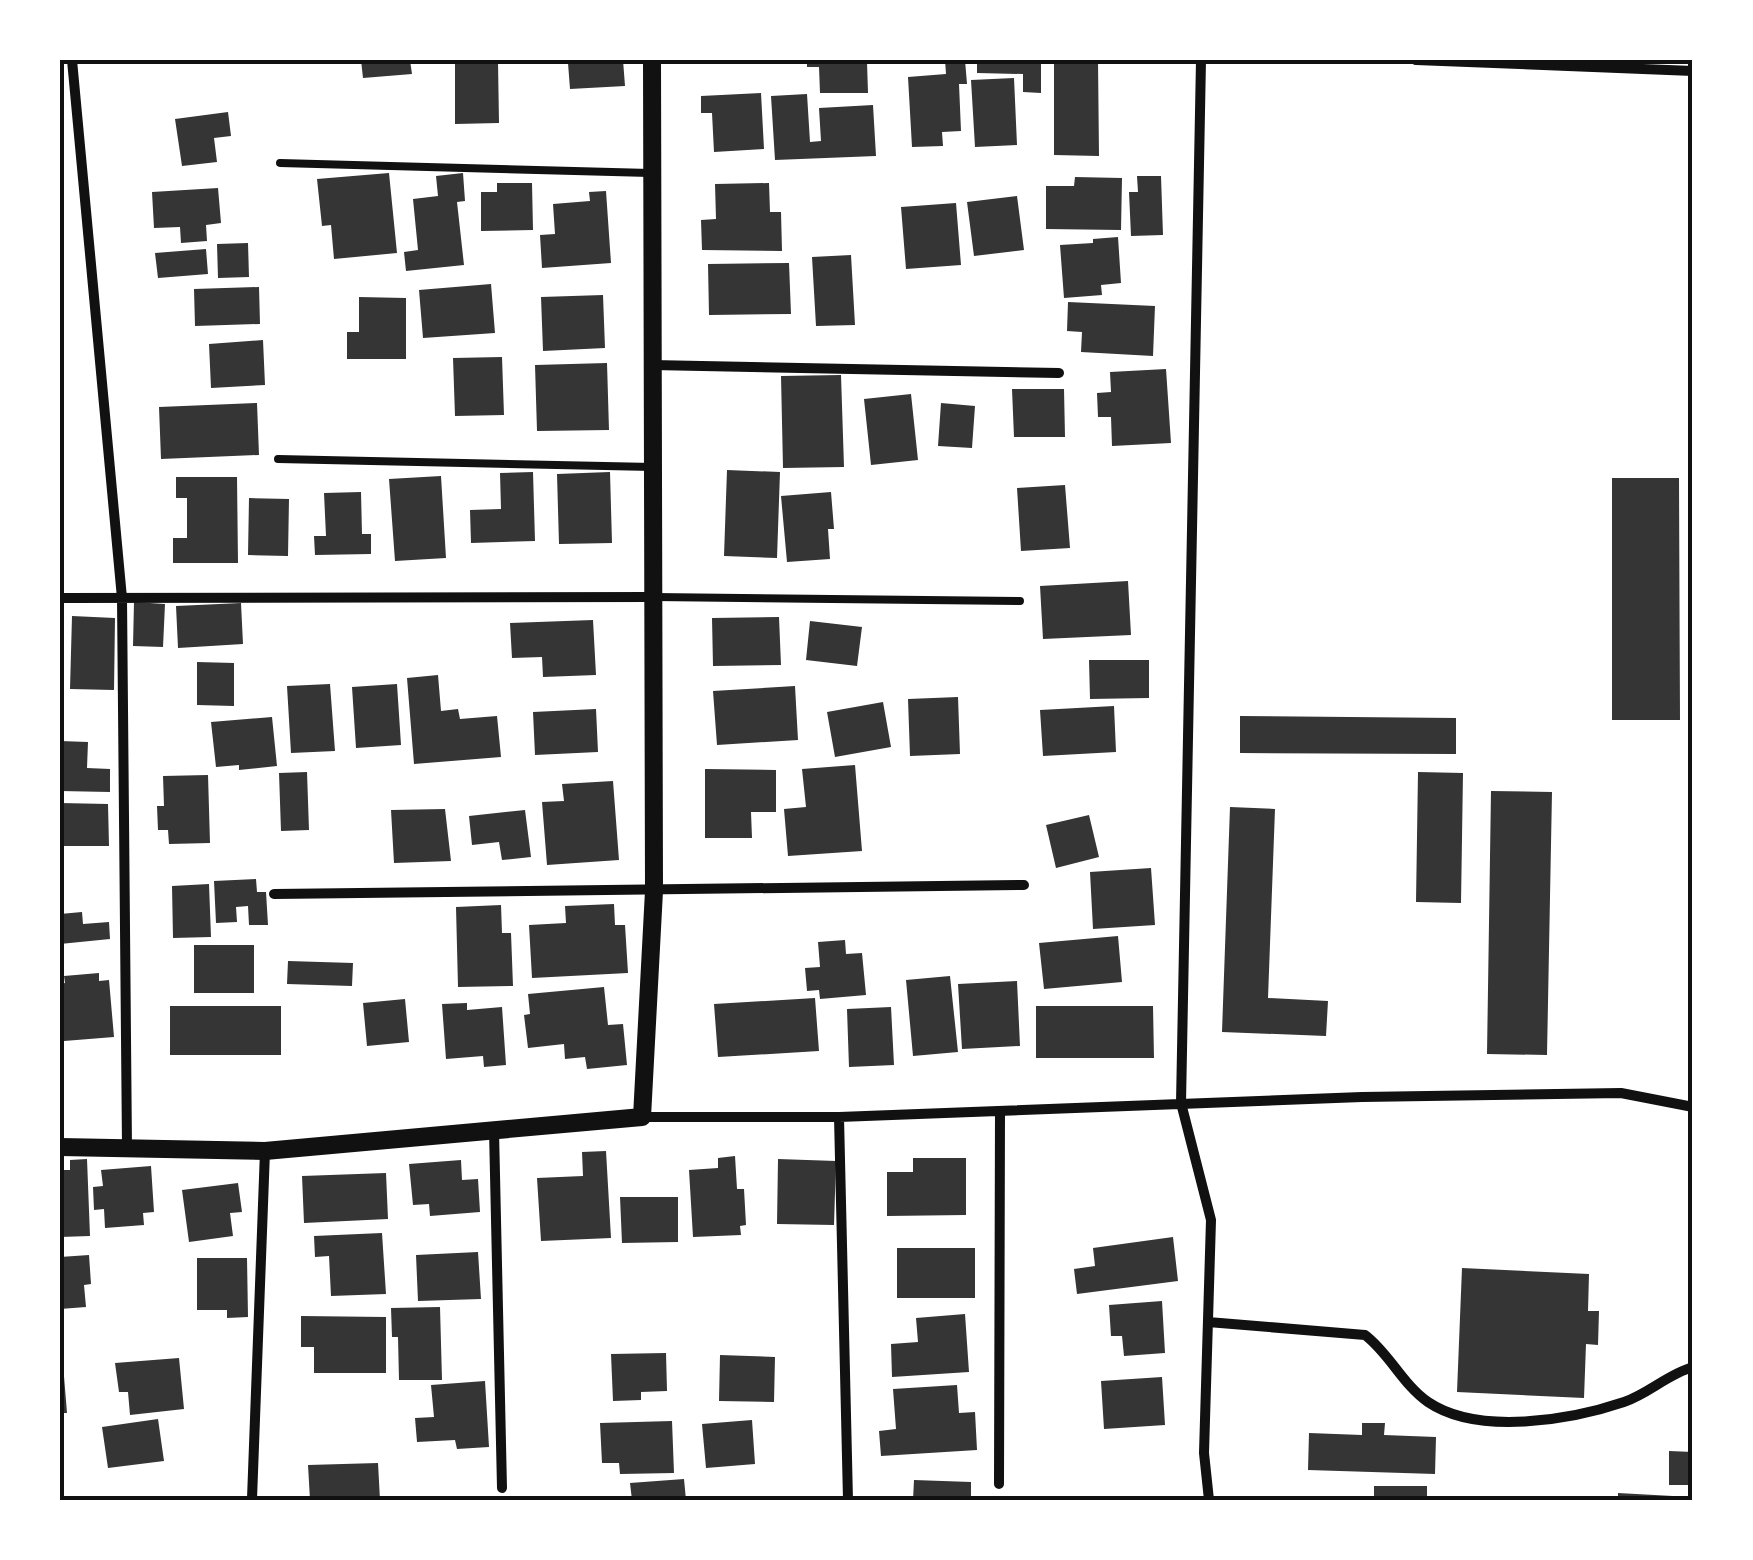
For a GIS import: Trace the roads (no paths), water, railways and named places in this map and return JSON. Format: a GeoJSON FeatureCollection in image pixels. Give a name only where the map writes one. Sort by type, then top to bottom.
{"type":"FeatureCollection","features":[{"type":"Feature","properties":{"kind":"street"},"geometry":{"type":"LineString","coordinates":[[72,60],[122,598],[127,1148]]}},
{"type":"Feature","properties":{"kind":"street"},"geometry":{"type":"LineString","coordinates":[[642,1117],[654,891],[652,60]]}},
{"type":"Feature","properties":{"kind":"street"},"geometry":{"type":"LineString","coordinates":[[1201,60],[1182,1103],[1210,1220],[1204,1453],[1209,1500]]}},
{"type":"Feature","properties":{"kind":"street"},"geometry":{"type":"LineString","coordinates":[[1416,60],[1693,71]]}},
{"type":"Feature","properties":{"kind":"street"},"geometry":{"type":"LineString","coordinates":[[652,365],[1059,374]]}},
{"type":"Feature","properties":{"kind":"street"},"geometry":{"type":"LineString","coordinates":[[60,598],[653,597]]}},
{"type":"Feature","properties":{"kind":"street"},"geometry":{"type":"LineString","coordinates":[[274,894],[1024,885]]}},
{"type":"Feature","properties":{"kind":"street"},"geometry":{"type":"LineString","coordinates":[[60,1147],[265,1151],[642,1117],[839,1117],[1182,1103],[1621,1093],[1693,1108]]}},
{"type":"Feature","properties":{"kind":"street"},"geometry":{"type":"LineString","coordinates":[[998,1484],[1000,1111]]}},
{"type":"Feature","properties":{"kind":"street"},"geometry":{"type":"LineString","coordinates":[[839,1117],[848,1500]]}},
{"type":"Feature","properties":{"kind":"street"},"geometry":{"type":"LineString","coordinates":[[494,1130],[502,1488]]}},
{"type":"Feature","properties":{"kind":"street"},"geometry":{"type":"LineString","coordinates":[[252,1500],[265,1151]]}},
{"type":"Feature","properties":{"kind":"street"},"geometry":{"type":"LineString","coordinates":[[1208,1322],[1365,1334],[1428,1402],[1464,1417],[1543,1422],[1628,1401],[1693,1367]]}},
{"type":"Feature","properties":{"kind":"lane"},"geometry":{"type":"LineString","coordinates":[[280,163],[652,173]]}},
{"type":"Feature","properties":{"kind":"lane"},"geometry":{"type":"LineString","coordinates":[[278,459],[652,468]]}},
{"type":"Feature","properties":{"kind":"lane"},"geometry":{"type":"LineString","coordinates":[[653,597],[1020,601]]}}]}
